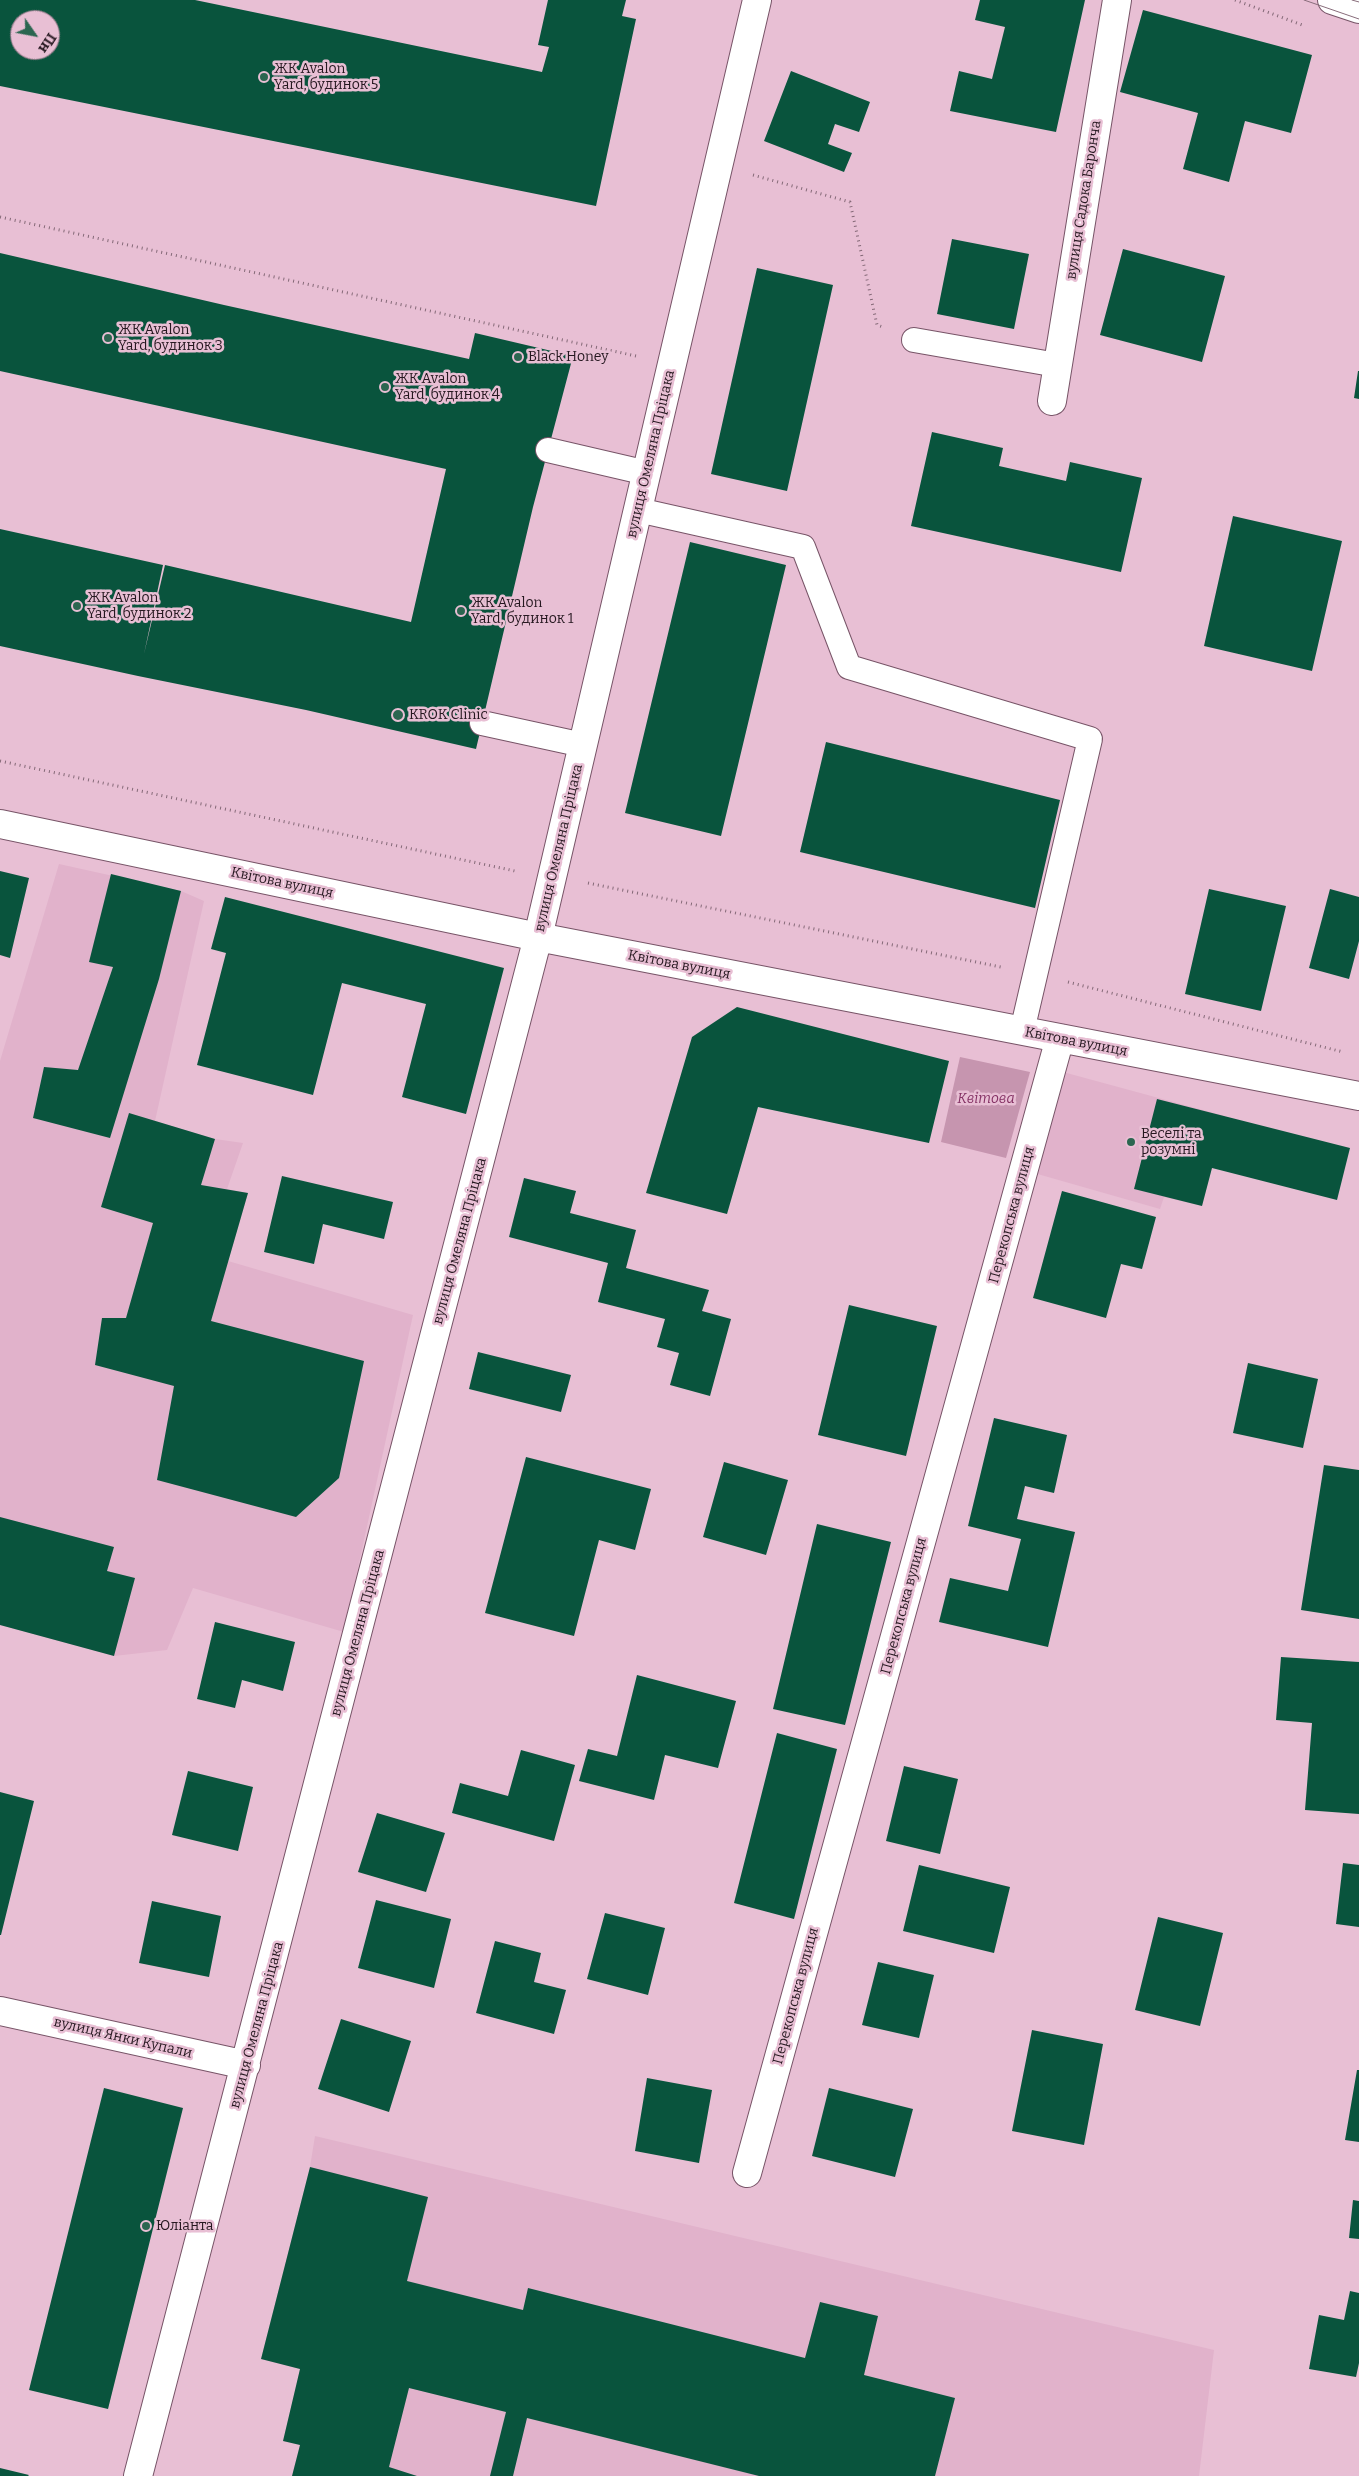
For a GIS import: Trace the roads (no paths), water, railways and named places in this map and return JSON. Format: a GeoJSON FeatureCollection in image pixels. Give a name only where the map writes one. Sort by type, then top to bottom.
{"type":"FeatureCollection","features":[{"type":"Feature","properties":{"kind":"street","name":"вулиця Омеляна Пріцака"},"geometry":{"type":"LineString","coordinates":[[138,2476],[538,938],[757,0]]}},
{"type":"Feature","properties":{"kind":"street","name":"вулиця Садока Баронча"},"geometry":{"type":"LineString","coordinates":[[1052,401],[1117,0]]}},
{"type":"Feature","properties":{"kind":"street"},"geometry":{"type":"LineString","coordinates":[[1332,0],[1359,8]]}},
{"type":"Feature","properties":{"kind":"street","name":"Квітова вулиця"},"geometry":{"type":"LineString","coordinates":[[0,824],[538,938],[1359,1096]]}},
{"type":"Feature","properties":{"kind":"street","name":"Перекопська вулиця"},"geometry":{"type":"LineString","coordinates":[[747,2173],[1060,1038]]}},
{"type":"Feature","properties":{"kind":"street","name":"вулиця Янки Купали"},"geometry":{"type":"LineString","coordinates":[[0,2011],[246,2066]]}},
{"type":"Feature","properties":{"kind":"lane"},"geometry":{"type":"LineString","coordinates":[[914,340],[1057,365]]}},
{"type":"Feature","properties":{"kind":"lane"},"geometry":{"type":"LineString","coordinates":[[548,450],[648,469]]}},
{"type":"Feature","properties":{"kind":"lane"},"geometry":{"type":"LineString","coordinates":[[638,510],[803,547],[849,667],[1090,739],[1022,1031]]}},
{"type":"Feature","properties":{"kind":"lane"},"geometry":{"type":"LineString","coordinates":[[482,723],[583,745]]}},
{"type":"Feature","properties":{"kind":"tram line"},"geometry":{"type":"LineString","coordinates":[[1304,0],[1359,19]]}},
{"type":"Feature","properties":{"kind":"tram line"},"geometry":{"type":"LineString","coordinates":[[1352,0],[1359,2]]}},
{"type":"Feature","properties":{"kind":"place","name":"ЖК Avalon Yard, будинок 5"},"geometry":{"type":"Point","coordinates":[264,77]}},
{"type":"Feature","properties":{"kind":"place","name":"ЖК Avalon Yard, будинок 3"},"geometry":{"type":"Point","coordinates":[108,338]}},
{"type":"Feature","properties":{"kind":"place","name":"Black Honey"},"geometry":{"type":"Point","coordinates":[518,357]}},
{"type":"Feature","properties":{"kind":"place","name":"ЖК Avalon Yard, будинок 4"},"geometry":{"type":"Point","coordinates":[385,387]}},
{"type":"Feature","properties":{"kind":"place","name":"ЖК Avalon Yard, будинок 2"},"geometry":{"type":"Point","coordinates":[77,606]}},
{"type":"Feature","properties":{"kind":"place","name":"ЖК Avalon Yard, будинок 1"},"geometry":{"type":"Point","coordinates":[461,611]}},
{"type":"Feature","properties":{"kind":"place","name":"KROK Clinic"},"geometry":{"type":"Point","coordinates":[398,715]}},
{"type":"Feature","properties":{"kind":"place","name":"Веселі та розумні"},"geometry":{"type":"Point","coordinates":[1131,1142]}},
{"type":"Feature","properties":{"kind":"place","name":"Юліанта"},"geometry":{"type":"Point","coordinates":[146,2226]}},
{"type":"Feature","properties":{"kind":"park label","name":"Квітова"},"geometry":{"type":"Point","coordinates":[986,1099]}}]}
